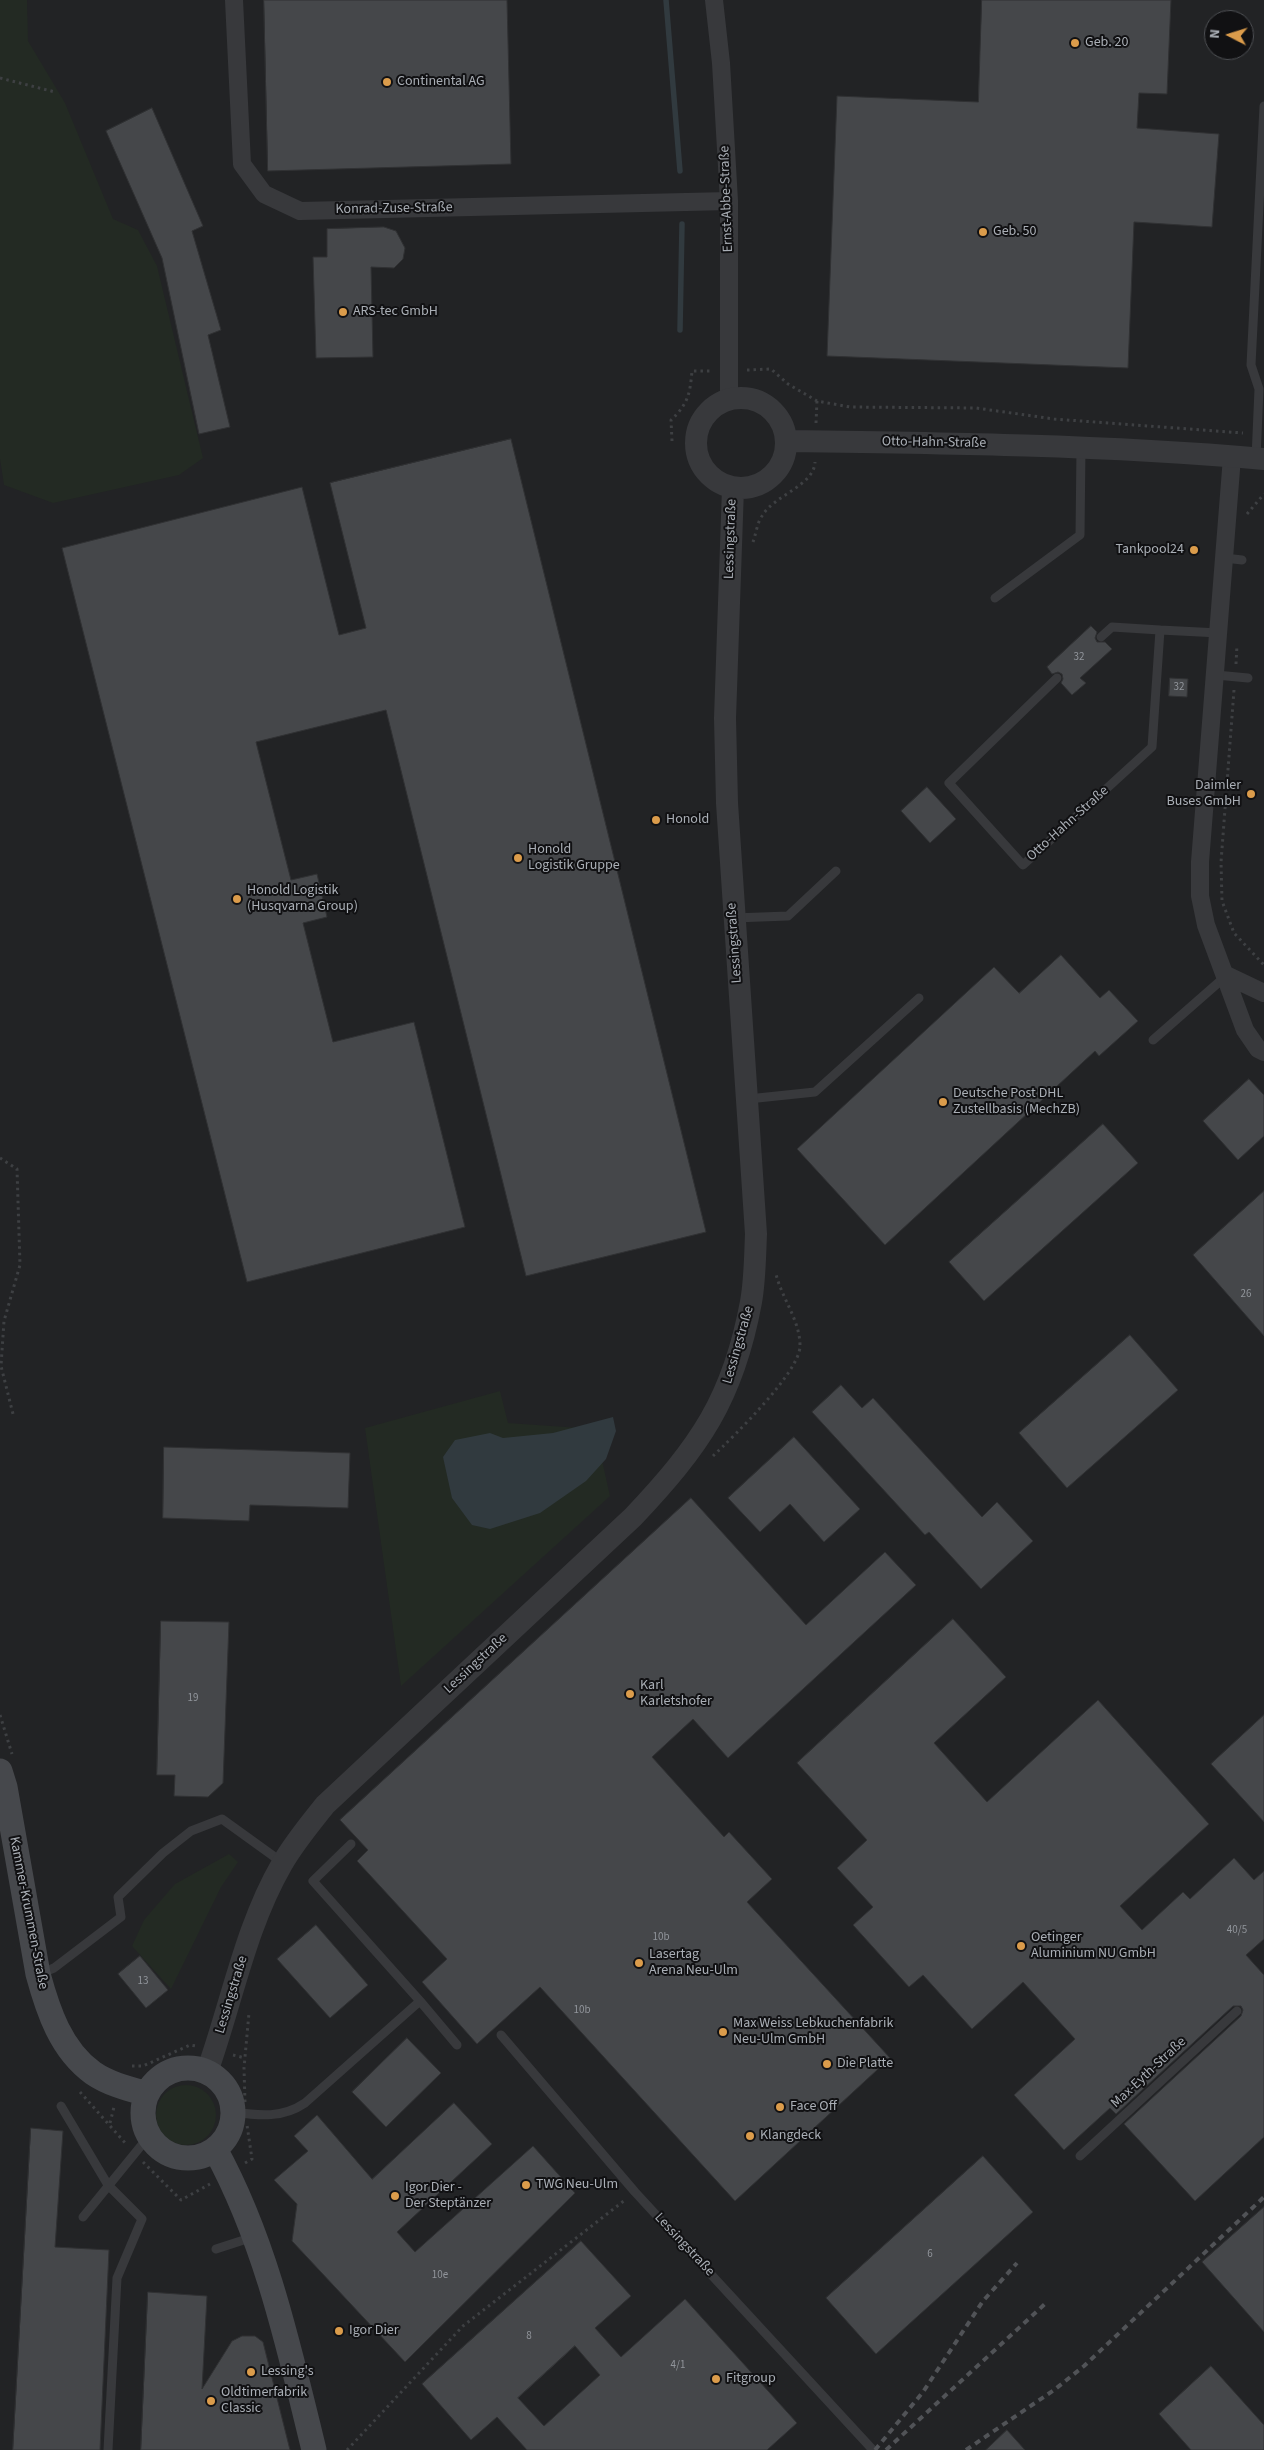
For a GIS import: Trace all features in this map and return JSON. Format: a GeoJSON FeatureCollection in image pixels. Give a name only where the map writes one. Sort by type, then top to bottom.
{"type":"FeatureCollection","features":[{"type":"Feature","properties":{"kind":"main road","name":"Kammer-Krummen-Straße"},"geometry":{"type":"LineString","coordinates":[[0,1771],[5,1786],[38,1974],[46,2003],[60,2036],[94,2074],[120,2086],[147,2094]]}},
{"type":"Feature","properties":{"kind":"main road"},"geometry":{"type":"LineString","coordinates":[[211,2060],[221,2082],[230,2095],[234,2112],[231,2127],[221,2144],[196,2158],[180,2158],[171,2155],[157,2146],[149,2136],[144,2121],[143,2109],[147,2094],[152,2086],[166,2073],[182,2068],[195,2068],[211,2060]]}},
{"type":"Feature","properties":{"kind":"main road"},"geometry":{"type":"LineString","coordinates":[[215,2149],[239,2196],[255,2236],[291,2355],[314,2450]]}},
{"type":"Feature","properties":{"kind":"street","name":"Konrad-Zuse-Straße"},"geometry":{"type":"LineString","coordinates":[[234,0],[242,164],[264,194],[300,211],[729,201]]}},
{"type":"Feature","properties":{"kind":"street","name":"Ernst-Abbe-Straße"},"geometry":{"type":"LineString","coordinates":[[714,0],[729,201],[729,399]]}},
{"type":"Feature","properties":{"kind":"street"},"geometry":{"type":"LineString","coordinates":[[729,399],[751,399],[765,404],[776,414],[784,427],[786,441],[785,455],[780,467],[771,478],[760,485],[747,488],[733,488],[720,484],[709,476],[701,465],[697,451],[698,430],[708,410],[729,399]]}},
{"type":"Feature","properties":{"kind":"street","name":"Otto-Hahn-Straße"},"geometry":{"type":"LineString","coordinates":[[786,441],[1000,443],[1260,459]]}},
{"type":"Feature","properties":{"kind":"street"},"geometry":{"type":"LineString","coordinates":[[1232,457],[1233,559],[1220,633],[1200,862],[1200,896],[1206,925],[1245,1030],[1258,1050],[1264,1052]]}},
{"type":"Feature","properties":{"kind":"street","name":"Lessingstraße"},"geometry":{"type":"LineString","coordinates":[[211,2060],[241,1961],[258,1915],[283,1863],[301,1834],[325,1805],[633,1517],[670,1478],[699,1440],[717,1410],[732,1376],[751,1300],[756,1234],[727,803],[725,718],[733,488]]}},
{"type":"Feature","properties":{"kind":"street"},"geometry":{"type":"LineString","coordinates":[[1226,976],[1264,993]]}},
{"type":"Feature","properties":{"kind":"lane"},"geometry":{"type":"LineString","coordinates":[[1260,459],[1257,434],[1261,390],[1251,365],[1262,179],[1264,106]]}},
{"type":"Feature","properties":{"kind":"lane"},"geometry":{"type":"LineString","coordinates":[[995,598],[1080,535],[1081,447]]}},
{"type":"Feature","properties":{"kind":"lane"},"geometry":{"type":"LineString","coordinates":[[1101,637],[1112,627],[1220,633]]}},
{"type":"Feature","properties":{"kind":"lane","name":"Otto-Hahn-Straße"},"geometry":{"type":"LineString","coordinates":[[1057,678],[949,783],[1023,865],[1152,746],[1160,630]]}},
{"type":"Feature","properties":{"kind":"lane"},"geometry":{"type":"LineString","coordinates":[[1216,675],[1248,678]]}},
{"type":"Feature","properties":{"kind":"lane"},"geometry":{"type":"LineString","coordinates":[[734,918],[788,916],[836,871]]}},
{"type":"Feature","properties":{"kind":"lane"},"geometry":{"type":"LineString","coordinates":[[1153,1040],[1226,976]]}},
{"type":"Feature","properties":{"kind":"lane"},"geometry":{"type":"LineString","coordinates":[[748,1099],[815,1092],[919,998]]}},
{"type":"Feature","properties":{"kind":"lane"},"geometry":{"type":"LineString","coordinates":[[38,1974],[54,1968],[121,1917],[118,1897],[162,1852],[192,1831],[222,1819],[283,1863]]}},
{"type":"Feature","properties":{"kind":"lane"},"geometry":{"type":"LineString","coordinates":[[351,1844],[313,1881],[420,2000],[457,2045]]}},
{"type":"Feature","properties":{"kind":"lane"},"geometry":{"type":"LineString","coordinates":[[234,2112],[274,2115],[292,2111],[305,2103],[420,2000]]}},
{"type":"Feature","properties":{"kind":"lane","name":"Max-Eyth-Straße"},"geometry":{"type":"LineString","coordinates":[[1080,2156],[1237,2011]]}},
{"type":"Feature","properties":{"kind":"lane","name":"Lessingstraße"},"geometry":{"type":"LineString","coordinates":[[501,2035],[635,2192],[873,2450]]}},
{"type":"Feature","properties":{"kind":"lane"},"geometry":{"type":"LineString","coordinates":[[61,2106],[108,2186],[142,2219],[117,2278],[108,2450]]}},
{"type":"Feature","properties":{"kind":"lane"},"geometry":{"type":"LineString","coordinates":[[83,2218],[149,2136]]}},
{"type":"Feature","properties":{"kind":"lane"},"geometry":{"type":"LineString","coordinates":[[216,2249],[255,2236]]}},
{"type":"Feature","properties":{"kind":"path"},"geometry":{"type":"LineString","coordinates":[[0,78],[55,92]]}},
{"type":"Feature","properties":{"kind":"path"},"geometry":{"type":"LineString","coordinates":[[771,369],[788,384],[817,401],[850,408],[976,408],[1054,420],[1257,434]]}},
{"type":"Feature","properties":{"kind":"path"},"geometry":{"type":"LineString","coordinates":[[672,441],[671,420],[684,408],[690,392],[692,372]]}},
{"type":"Feature","properties":{"kind":"path"},"geometry":{"type":"LineString","coordinates":[[752,544],[762,516],[776,500],[807,480],[815,466],[817,401]]}},
{"type":"Feature","properties":{"kind":"path"},"geometry":{"type":"LineString","coordinates":[[1246,522],[1247,513],[1264,494]]}},
{"type":"Feature","properties":{"kind":"path"},"geometry":{"type":"LineString","coordinates":[[1238,638],[1221,862],[1222,900],[1234,933],[1264,965]]}},
{"type":"Feature","properties":{"kind":"path"},"geometry":{"type":"LineString","coordinates":[[0,1158],[17,1169],[20,1265],[4,1321],[1,1366],[13,1414]]}},
{"type":"Feature","properties":{"kind":"path"},"geometry":{"type":"LineString","coordinates":[[709,1460],[788,1375],[797,1360],[800,1347],[797,1326],[778,1282],[774,1267]]}},
{"type":"Feature","properties":{"kind":"path"},"geometry":{"type":"LineString","coordinates":[[0,1715],[2,1719]]}},
{"type":"Feature","properties":{"kind":"path"},"geometry":{"type":"LineString","coordinates":[[110,2123],[126,2066],[143,2066],[190,2045],[211,2060],[245,2058],[249,2007]]}},
{"type":"Feature","properties":{"kind":"path"},"geometry":{"type":"LineString","coordinates":[[348,2450],[463,2326],[635,2192]]}},
{"type":"Feature","properties":{"kind":"shaded area"},"geometry":{"type":"Polygon","coordinates":[[[0,0],[1264,0],[1264,2450],[0,2450],[0,0]]]}},
{"type":"Feature","properties":{"kind":"shaded area"},"geometry":{"type":"Polygon","coordinates":[[[0,0],[27,0],[28,41],[65,103],[113,219],[138,230],[157,266],[203,458],[179,475],[53,503],[4,485],[0,459],[0,0]]]}},
{"type":"Feature","properties":{"kind":"shaded area"},"geometry":{"type":"Polygon","coordinates":[[[500,1391],[508,1423],[595,1429],[610,1496],[401,1686],[365,1428],[500,1391]]]}},
{"type":"Feature","properties":{"kind":"shaded area"},"geometry":{"type":"Polygon","coordinates":[[[613,1417],[616,1431],[606,1459],[586,1481],[540,1513],[490,1529],[472,1525],[452,1498],[443,1457],[455,1440],[490,1433],[503,1438],[553,1433],[613,1417]]]}},
{"type":"Feature","properties":{"kind":"shaded area"},"geometry":{"type":"Polygon","coordinates":[[[229,1854],[238,1862],[221,1887],[171,1989],[132,1946],[144,1920],[175,1884],[229,1854]]]}},
{"type":"Feature","properties":{"kind":"shaded area"},"geometry":{"type":"Polygon","coordinates":[[[180,2085],[192,2085],[208,2093],[214,2103],[216,2115],[214,2127],[208,2137],[192,2145],[180,2145],[164,2137],[156,2121],[156,2109],[164,2093],[180,2085]]]}},
{"type":"Feature","properties":{"kind":"building","name":"Continental AG"},"geometry":{"type":"Polygon","coordinates":[[[264,0],[507,0],[511,164],[268,171],[264,0]]]}},
{"type":"Feature","properties":{"kind":"building","name":"Geb. 50"},"geometry":{"type":"Polygon","coordinates":[[[982,0],[1171,0],[1167,94],[1139,93],[1137,128],[1219,134],[1212,227],[1134,222],[1128,368],[827,356],[837,96],[978,102],[982,0]]]}},
{"type":"Feature","properties":{"kind":"building"},"geometry":{"type":"Polygon","coordinates":[[[152,108],[203,226],[192,231],[221,330],[208,335],[230,427],[199,434],[162,258],[106,131],[152,108]]]}},
{"type":"Feature","properties":{"kind":"building","name":"ARS-tec GmbH"},"geometry":{"type":"Polygon","coordinates":[[[384,227],[396,231],[405,248],[403,259],[394,268],[371,267],[373,357],[316,358],[313,257],[327,257],[327,229],[384,227]]]}},
{"type":"Feature","properties":{"kind":"building"},"geometry":{"type":"Polygon","coordinates":[[[511,439],[706,1232],[526,1276],[386,710],[256,742],[291,880],[317,874],[327,917],[303,923],[333,1042],[414,1022],[465,1227],[247,1282],[62,548],[302,487],[339,635],[366,628],[330,483],[511,439]]]}},
{"type":"Feature","properties":{"kind":"building"},"geometry":{"type":"Polygon","coordinates":[[[1091,626],[1097,632],[1095,638],[1097,642],[1105,642],[1112,649],[1080,678],[1086,683],[1072,695],[1061,683],[1063,679],[1062,674],[1058,672],[1052,674],[1047,667],[1091,626]]]}},
{"type":"Feature","properties":{"kind":"building"},"geometry":{"type":"Polygon","coordinates":[[[1170,678],[1188,679],[1187,697],[1169,696],[1170,678]]]}},
{"type":"Feature","properties":{"kind":"building"},"geometry":{"type":"Polygon","coordinates":[[[927,787],[956,819],[930,843],[901,811],[927,787]]]}},
{"type":"Feature","properties":{"kind":"building","name":"Deutsche Post DHL Zustellbasis (MechZB)"},"geometry":{"type":"Polygon","coordinates":[[[1061,955],[1100,998],[1109,990],[1138,1021],[1099,1056],[1095,1051],[885,1245],[797,1149],[994,967],[1019,993],[1061,955]]]}},
{"type":"Feature","properties":{"kind":"building"},"geometry":{"type":"Polygon","coordinates":[[[1249,1079],[1264,1095],[1264,1136],[1238,1160],[1203,1121],[1249,1079]]]}},
{"type":"Feature","properties":{"kind":"building"},"geometry":{"type":"Polygon","coordinates":[[[1103,1124],[1138,1163],[984,1301],[949,1262],[1103,1124]]]}},
{"type":"Feature","properties":{"kind":"building"},"geometry":{"type":"Polygon","coordinates":[[[1264,1191],[1264,1336],[1193,1255],[1264,1191]]]}},
{"type":"Feature","properties":{"kind":"building"},"geometry":{"type":"Polygon","coordinates":[[[1130,1335],[1178,1390],[1067,1488],[1019,1433],[1130,1335]]]}},
{"type":"Feature","properties":{"kind":"building"},"geometry":{"type":"Polygon","coordinates":[[[841,1385],[862,1408],[873,1398],[982,1517],[997,1502],[1033,1541],[981,1589],[929,1532],[925,1535],[812,1412],[841,1385]]]}},
{"type":"Feature","properties":{"kind":"building"},"geometry":{"type":"Polygon","coordinates":[[[794,1437],[860,1509],[824,1542],[790,1504],[760,1532],[728,1498],[794,1437]]]}},
{"type":"Feature","properties":{"kind":"building"},"geometry":{"type":"Polygon","coordinates":[[[164,1447],[350,1453],[348,1508],[250,1505],[249,1521],[163,1518],[164,1447]]]}},
{"type":"Feature","properties":{"kind":"building"},"geometry":{"type":"Polygon","coordinates":[[[691,1498],[806,1625],[885,1552],[916,1585],[728,1758],[693,1719],[652,1757],[724,1837],[729,1832],[772,1879],[747,1902],[890,2058],[735,2201],[540,1987],[477,2044],[422,1982],[447,1959],[357,1861],[368,1850],[340,1820],[691,1498]]]}},
{"type":"Feature","properties":{"kind":"building","name":"Oetinger Aluminium NU GmbH"},"geometry":{"type":"Polygon","coordinates":[[[953,1619],[1006,1677],[934,1743],[987,1802],[1098,1700],[1209,1824],[1120,1906],[1142,1930],[1183,1892],[1190,1899],[1234,1858],[1254,1880],[1264,1871],[1264,1939],[1246,1955],[1264,1975],[1264,2137],[1195,2201],[1124,2124],[1241,2016],[1243,2010],[1241,2006],[1233,2006],[1116,2114],[1110,2108],[1064,2150],[1014,2095],[1075,2039],[1023,1982],[972,2029],[923,1975],[909,1987],[853,1925],[873,1907],[837,1868],[867,1840],[797,1763],[953,1619]]]}},
{"type":"Feature","properties":{"kind":"building"},"geometry":{"type":"Polygon","coordinates":[[[161,1621],[229,1622],[223,1783],[208,1797],[174,1796],[175,1775],[157,1775],[161,1621]]]}},
{"type":"Feature","properties":{"kind":"building"},"geometry":{"type":"Polygon","coordinates":[[[1264,1715],[1264,1822],[1211,1764],[1264,1715]]]}},
{"type":"Feature","properties":{"kind":"building"},"geometry":{"type":"Polygon","coordinates":[[[316,1925],[368,1985],[330,2018],[277,1959],[316,1925]]]}},
{"type":"Feature","properties":{"kind":"building"},"geometry":{"type":"Polygon","coordinates":[[[140,1956],[168,1990],[146,2008],[118,1974],[140,1956]]]}},
{"type":"Feature","properties":{"kind":"building"},"geometry":{"type":"Polygon","coordinates":[[[407,2038],[441,2073],[386,2127],[352,2092],[407,2038]]]}},
{"type":"Feature","properties":{"kind":"building"},"geometry":{"type":"Polygon","coordinates":[[[454,2103],[492,2144],[397,2232],[415,2252],[533,2146],[575,2193],[405,2362],[292,2241],[297,2204],[274,2180],[308,2151],[294,2136],[317,2115],[372,2179],[454,2103]]]}},
{"type":"Feature","properties":{"kind":"building"},"geometry":{"type":"Polygon","coordinates":[[[31,2128],[63,2131],[55,2247],[109,2250],[100,2450],[13,2450],[31,2128]]]}},
{"type":"Feature","properties":{"kind":"building"},"geometry":{"type":"Polygon","coordinates":[[[983,2156],[1033,2212],[876,2354],[826,2298],[983,2156]]]}},
{"type":"Feature","properties":{"kind":"building"},"geometry":{"type":"Polygon","coordinates":[[[1264,2207],[1264,2332],[1202,2262],[1264,2207]]]}},
{"type":"Feature","properties":{"kind":"building"},"geometry":{"type":"Polygon","coordinates":[[[581,2241],[631,2296],[595,2328],[621,2357],[685,2299],[797,2423],[767,2450],[527,2450],[497,2417],[471,2440],[422,2384],[581,2241]],[[575,2346],[518,2398],[544,2426],[600,2375],[575,2346]]]}},
{"type":"Feature","properties":{"kind":"building","name":"Oldtimerfabrik Classic"},"geometry":{"type":"Polygon","coordinates":[[[148,2292],[207,2296],[202,2389],[232,2341],[242,2336],[255,2336],[263,2342],[290,2450],[141,2450],[148,2292]]]}},
{"type":"Feature","properties":{"kind":"building"},"geometry":{"type":"Polygon","coordinates":[[[1211,2366],[1264,2425],[1264,2450],[1191,2450],[1159,2414],[1211,2366]]]}},
{"type":"Feature","properties":{"kind":"building"},"geometry":{"type":"Polygon","coordinates":[[[1007,2430],[1025,2450],[986,2450],[1007,2430]]]}},
{"type":"Feature","properties":{"kind":"waterway"},"geometry":{"type":"LineString","coordinates":[[666,0],[680,171]]}},
{"type":"Feature","properties":{"kind":"waterway"},"geometry":{"type":"LineString","coordinates":[[680,330],[682,224]]}},
{"type":"Feature","properties":{"kind":"railway"},"geometry":{"type":"LineString","coordinates":[[966,2450],[1054,2390],[1084,2366],[1264,2197]]}},
{"type":"Feature","properties":{"kind":"railway"},"geometry":{"type":"LineString","coordinates":[[875,2450],[923,2392],[983,2301],[1017,2263]]}},
{"type":"Feature","properties":{"kind":"railway"},"geometry":{"type":"LineString","coordinates":[[886,2450],[1046,2303]]}},
{"type":"Feature","properties":{"kind":"place","name":"Geb. 20"},"geometry":{"type":"Point","coordinates":[1075,43]}},
{"type":"Feature","properties":{"kind":"place","name":"Continental AG"},"geometry":{"type":"Point","coordinates":[387,82]}},
{"type":"Feature","properties":{"kind":"place","name":"Geb. 50"},"geometry":{"type":"Point","coordinates":[983,232]}},
{"type":"Feature","properties":{"kind":"place","name":"ARS-tec GmbH"},"geometry":{"type":"Point","coordinates":[343,312]}},
{"type":"Feature","properties":{"kind":"place","name":"Tankpool24"},"geometry":{"type":"Point","coordinates":[1194,550]}},
{"type":"Feature","properties":{"kind":"place","name":"Daimler Buses GmbH"},"geometry":{"type":"Point","coordinates":[1251,794]}},
{"type":"Feature","properties":{"kind":"place","name":"Honold"},"geometry":{"type":"Point","coordinates":[656,820]}},
{"type":"Feature","properties":{"kind":"place","name":"Honold Logistik Gruppe"},"geometry":{"type":"Point","coordinates":[518,858]}},
{"type":"Feature","properties":{"kind":"place","name":"Honold Logistik (Husqvarna Group)"},"geometry":{"type":"Point","coordinates":[237,899]}},
{"type":"Feature","properties":{"kind":"place","name":"Deutsche Post DHL Zustellbasis (MechZB)"},"geometry":{"type":"Point","coordinates":[943,1102]}},
{"type":"Feature","properties":{"kind":"place","name":"Karl Karletshofer"},"geometry":{"type":"Point","coordinates":[630,1694]}},
{"type":"Feature","properties":{"kind":"place","name":"Oetinger Aluminium NU GmbH"},"geometry":{"type":"Point","coordinates":[1021,1946]}},
{"type":"Feature","properties":{"kind":"place","name":"Lasertag Arena Neu-Ulm"},"geometry":{"type":"Point","coordinates":[639,1963]}},
{"type":"Feature","properties":{"kind":"place","name":"Max Weiss Lebkuchenfabrik Neu-Ulm GmbH"},"geometry":{"type":"Point","coordinates":[723,2032]}},
{"type":"Feature","properties":{"kind":"place","name":"Die Platte"},"geometry":{"type":"Point","coordinates":[827,2064]}},
{"type":"Feature","properties":{"kind":"place","name":"Face Off"},"geometry":{"type":"Point","coordinates":[780,2107]}},
{"type":"Feature","properties":{"kind":"place","name":"Klangdeck"},"geometry":{"type":"Point","coordinates":[750,2136]}},
{"type":"Feature","properties":{"kind":"place","name":"TWG Neu-Ulm"},"geometry":{"type":"Point","coordinates":[526,2185]}},
{"type":"Feature","properties":{"kind":"place","name":"Igor Dier - Der Steptänzer"},"geometry":{"type":"Point","coordinates":[395,2196]}},
{"type":"Feature","properties":{"kind":"place","name":"Igor Dier"},"geometry":{"type":"Point","coordinates":[339,2331]}},
{"type":"Feature","properties":{"kind":"place","name":"Lessing's"},"geometry":{"type":"Point","coordinates":[251,2372]}},
{"type":"Feature","properties":{"kind":"place","name":"Fitgroup"},"geometry":{"type":"Point","coordinates":[716,2379]}},
{"type":"Feature","properties":{"kind":"place","name":"Oldtimerfabrik Classic"},"geometry":{"type":"Point","coordinates":[211,2401]}}]}
